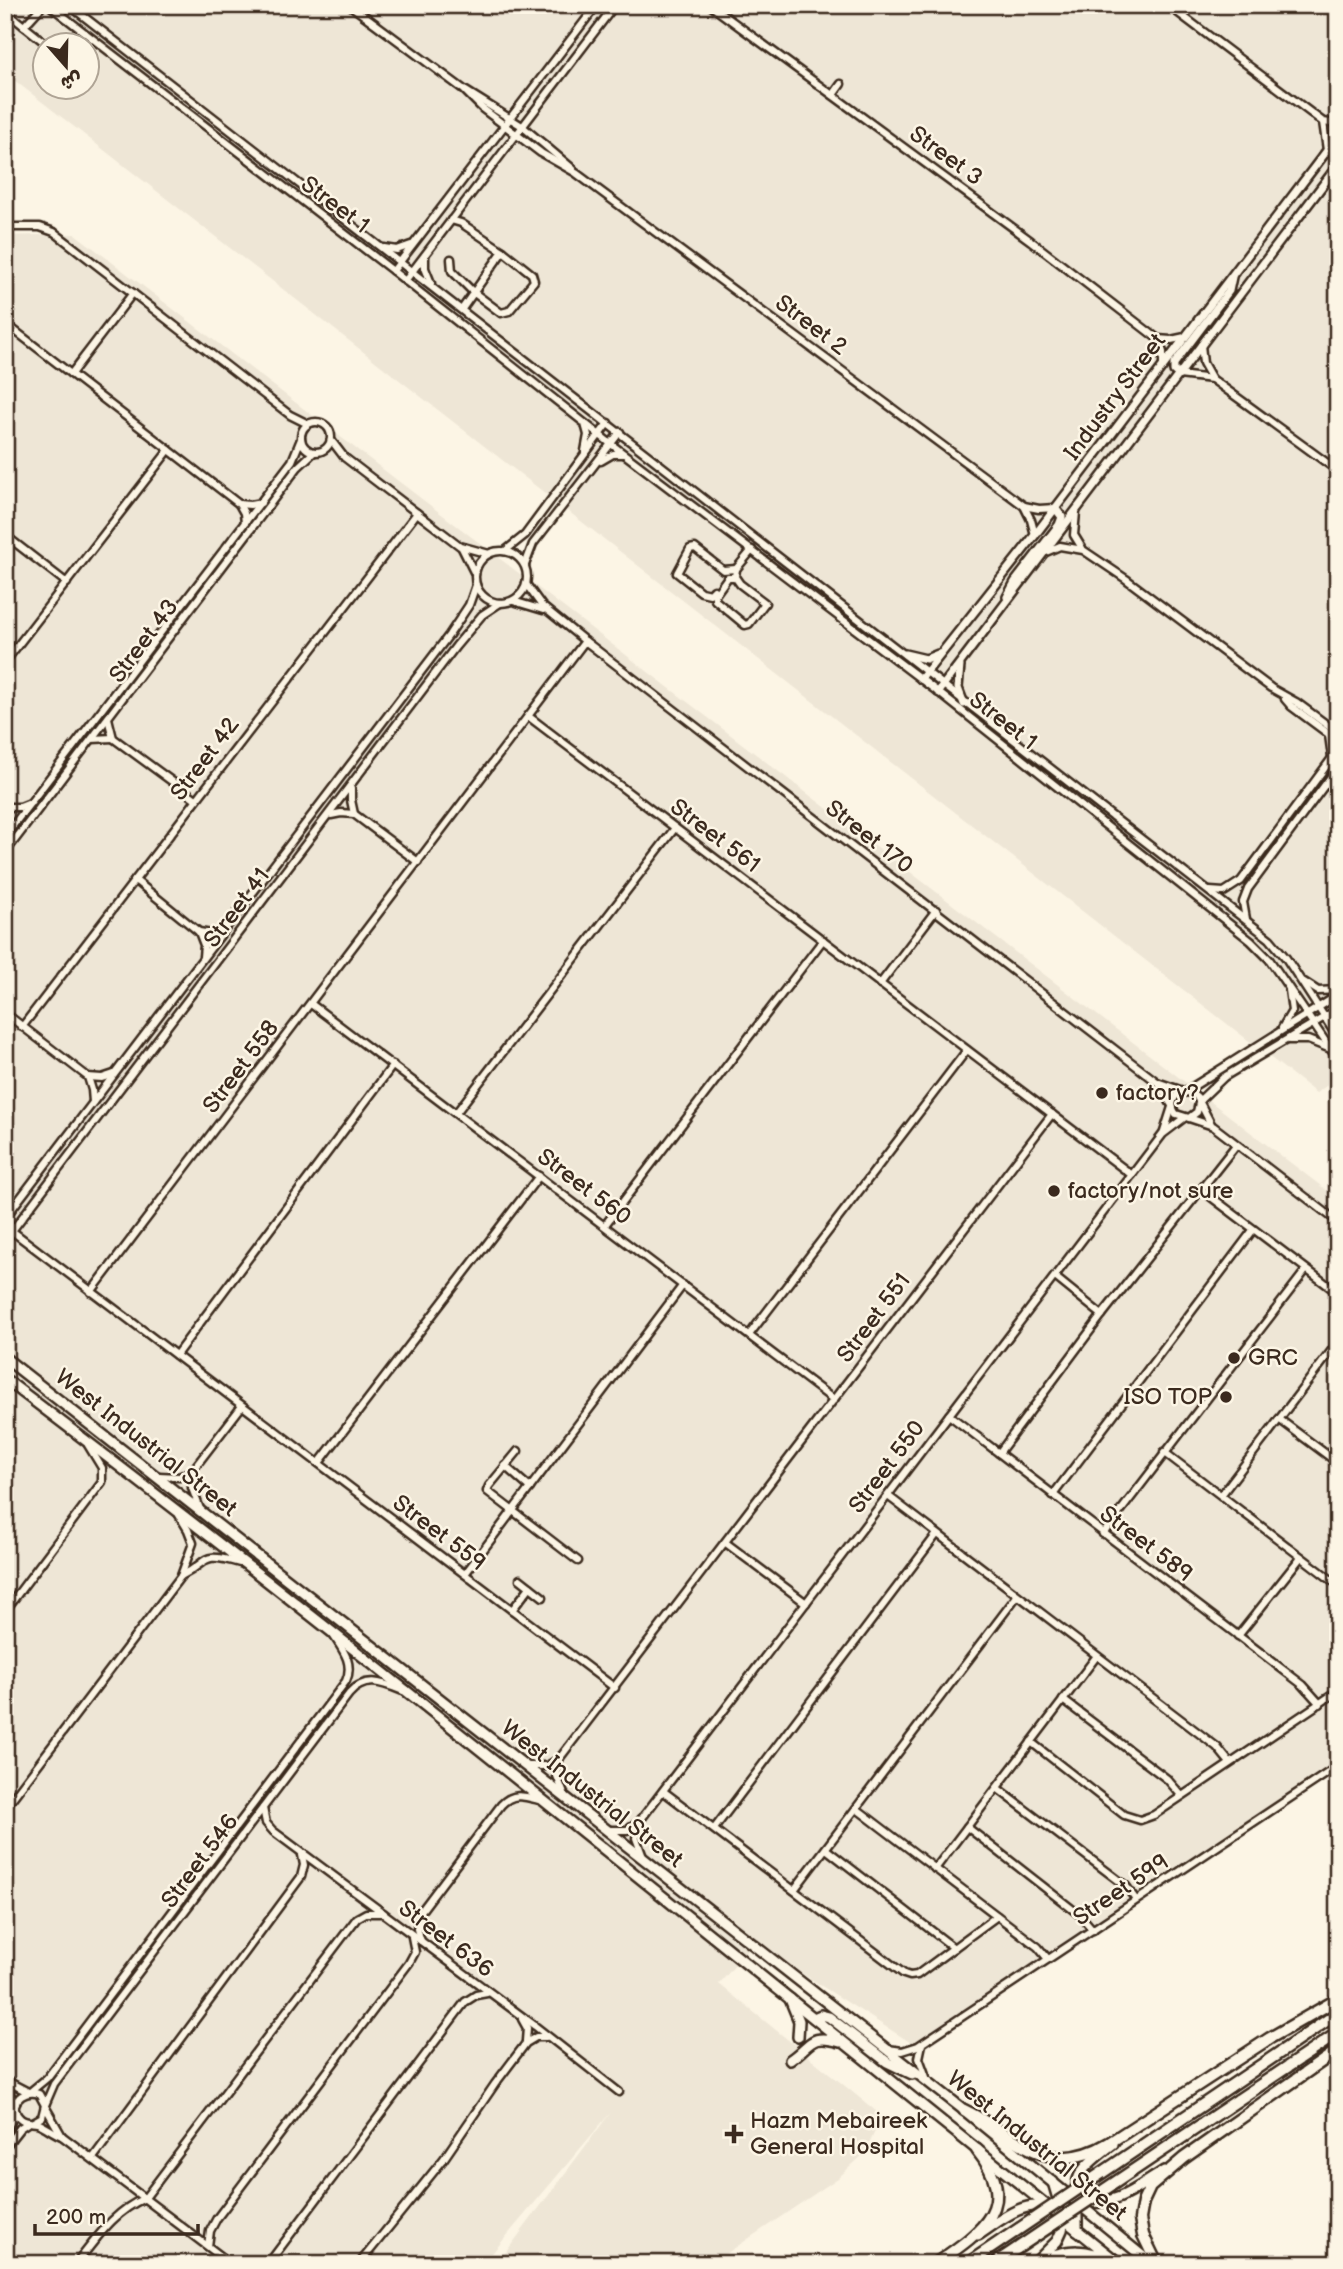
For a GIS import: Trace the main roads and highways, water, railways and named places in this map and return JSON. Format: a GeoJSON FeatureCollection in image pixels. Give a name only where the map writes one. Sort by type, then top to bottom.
{"type":"FeatureCollection","features":[{"type":"Feature","properties":{"kind":"highway"},"geometry":{"type":"LineString","coordinates":[[964,2110],[1027,2149],[1056,2157],[1094,2151],[1285,2029],[1338,1999]]}},
{"type":"Feature","properties":{"kind":"highway"},"geometry":{"type":"LineString","coordinates":[[967,2264],[1338,2013]]}},
{"type":"Feature","properties":{"kind":"highway"},"geometry":{"type":"LineString","coordinates":[[994,2264],[1338,2033]]}},
{"type":"Feature","properties":{"kind":"highway"},"geometry":{"type":"LineString","coordinates":[[1155,2264],[1141,2227],[1143,2202],[1150,2187],[1184,2158],[1338,2050]]}},
{"type":"Feature","properties":{"kind":"highway"},"geometry":{"type":"LineString","coordinates":[[935,2264],[970,2239],[988,2219],[996,2194],[993,2172],[977,2150]]}},
{"type":"Feature","properties":{"kind":"highway"},"geometry":{"type":"LineString","coordinates":[[1034,2264],[1063,2253],[1080,2251],[1100,2255],[1119,2264]]}},
{"type":"Feature","properties":{"kind":"main road","name":"West Industrial Street"},"geometry":{"type":"LineString","coordinates":[[7,1358],[964,2110],[1053,2182],[1077,2206],[1089,2211],[1155,2264]]}},
{"type":"Feature","properties":{"kind":"main road","name":"West Industrial Street"},"geometry":{"type":"LineString","coordinates":[[5,1379],[175,1508],[789,1997],[819,2018],[845,2044],[1119,2264]]}},
{"type":"Feature","properties":{"kind":"main road"},"geometry":{"type":"LineString","coordinates":[[789,1997],[799,2021],[798,2037]]}},
{"type":"Feature","properties":{"kind":"main road"},"geometry":{"type":"LineString","coordinates":[[828,2004],[819,2018],[887,2062],[920,2076]]}},
{"type":"Feature","properties":{"kind":"main road"},"geometry":{"type":"LineString","coordinates":[[790,2060],[815,2039],[827,2038],[845,2044]]}},
{"type":"Feature","properties":{"kind":"main road"},"geometry":{"type":"LineString","coordinates":[[1077,2230],[1077,2180],[1084,2167],[1145,2120]]}},
{"type":"Feature","properties":{"kind":"main road"},"geometry":{"type":"LineString","coordinates":[[1057,2214],[1077,2206],[1116,2200],[1184,2158]]}},
{"type":"Feature","properties":{"kind":"main road"},"geometry":{"type":"LineString","coordinates":[[1053,2182],[1058,2199],[1057,2214]]}},
{"type":"Feature","properties":{"kind":"main road"},"geometry":{"type":"LineString","coordinates":[[1042,2202],[1058,2199],[1077,2206]]}},
{"type":"Feature","properties":{"kind":"main road"},"geometry":{"type":"LineString","coordinates":[[970,2239],[1020,2209],[1043,2206],[1057,2214],[1063,2225],[1060,2237],[1052,2248],[1034,2264]]}},
{"type":"Feature","properties":{"kind":"place","name":"factory?"},"geometry":{"type":"Point","coordinates":[1102,1093]}},
{"type":"Feature","properties":{"kind":"place","name":"factory/not sure"},"geometry":{"type":"Point","coordinates":[1054,1191]}},
{"type":"Feature","properties":{"kind":"place","name":"GRC"},"geometry":{"type":"Point","coordinates":[1234,1358]}},
{"type":"Feature","properties":{"kind":"place","name":"ISO TOP"},"geometry":{"type":"Point","coordinates":[1226,1397]}},
{"type":"Feature","properties":{"kind":"place","name":"Hazm Mebaireek General Hospital"},"geometry":{"type":"Point","coordinates":[734,2134]}}]}
